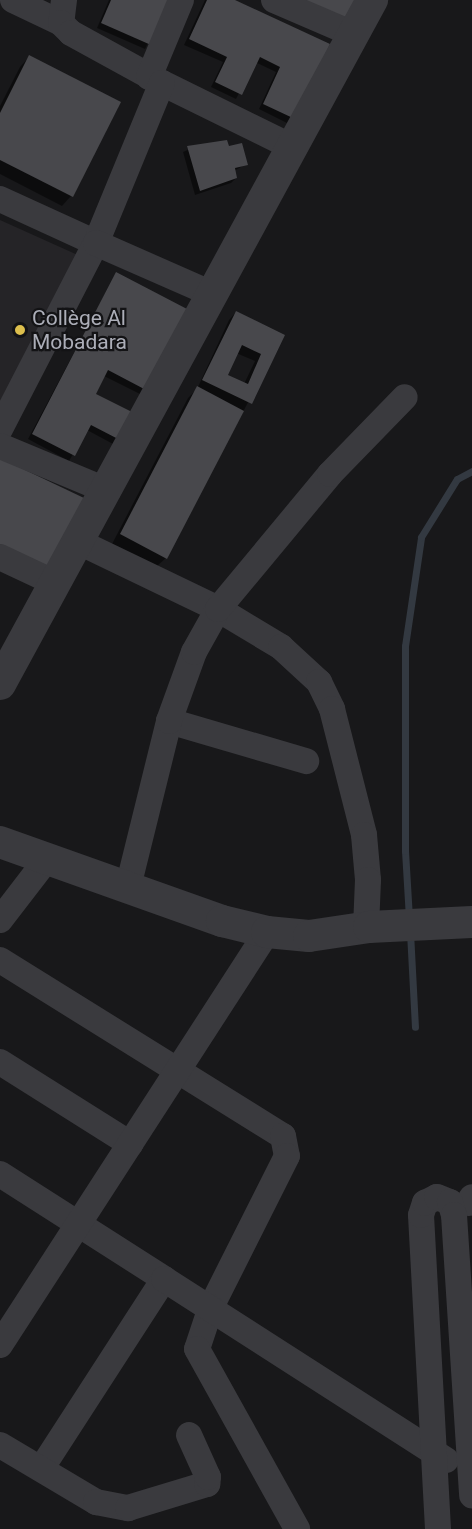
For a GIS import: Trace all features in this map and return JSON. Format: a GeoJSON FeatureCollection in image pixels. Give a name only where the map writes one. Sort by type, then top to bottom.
{"type":"FeatureCollection","features":[{"type":"Feature","properties":{"kind":"street"},"geometry":{"type":"LineString","coordinates":[[13,0],[62,11],[71,33],[156,80],[292,147]]}},
{"type":"Feature","properties":{"kind":"street"},"geometry":{"type":"LineString","coordinates":[[0,429],[96,243],[156,80],[181,0]]}},
{"type":"Feature","properties":{"kind":"street"},"geometry":{"type":"LineString","coordinates":[[274,0],[353,34]]}},
{"type":"Feature","properties":{"kind":"street"},"geometry":{"type":"LineString","coordinates":[[0,682],[108,491],[372,0]]}},
{"type":"Feature","properties":{"kind":"street"},"geometry":{"type":"LineString","coordinates":[[0,199],[212,294]]}},
{"type":"Feature","properties":{"kind":"street"},"geometry":{"type":"LineString","coordinates":[[128,888],[169,721],[194,652],[218,609],[330,474],[405,397]]}},
{"type":"Feature","properties":{"kind":"street"},"geometry":{"type":"LineString","coordinates":[[0,447],[108,491]]}},
{"type":"Feature","properties":{"kind":"street"},"geometry":{"type":"LineString","coordinates":[[79,542],[218,609],[281,647],[319,682],[332,709],[364,835],[368,880],[367,928]]}},
{"type":"Feature","properties":{"kind":"street"},"geometry":{"type":"LineString","coordinates":[[0,557],[55,583]]}},
{"type":"Feature","properties":{"kind":"street"},"geometry":{"type":"LineString","coordinates":[[169,721],[306,760]]}},
{"type":"Feature","properties":{"kind":"street"},"geometry":{"type":"LineString","coordinates":[[0,843],[128,888],[267,932],[309,936],[367,928],[457,922]]}},
{"type":"Feature","properties":{"kind":"street"},"geometry":{"type":"LineString","coordinates":[[0,920],[47,858]]}},
{"type":"Feature","properties":{"kind":"street"},"geometry":{"type":"LineString","coordinates":[[0,1345],[267,932]]}},
{"type":"Feature","properties":{"kind":"street"},"geometry":{"type":"LineString","coordinates":[[0,960],[283,1136],[288,1147],[287,1156],[211,1307],[197,1348],[297,1529]]}},
{"type":"Feature","properties":{"kind":"street"},"geometry":{"type":"LineString","coordinates":[[0,1062],[130,1144]]}},
{"type":"Feature","properties":{"kind":"street"},"geometry":{"type":"LineString","coordinates":[[0,1174],[211,1307],[435,1453],[472,1482]]}},
{"type":"Feature","properties":{"kind":"street"},"geometry":{"type":"LineString","coordinates":[[438,1529],[421,1215],[425,1203],[464,1201]]}},
{"type":"Feature","properties":{"kind":"street"},"geometry":{"type":"LineString","coordinates":[[464,1201],[454,1215],[472,1482]]}},
{"type":"Feature","properties":{"kind":"street"},"geometry":{"type":"LineString","coordinates":[[41,1469],[164,1279]]}},
{"type":"Feature","properties":{"kind":"street"},"geometry":{"type":"LineString","coordinates":[[0,1445],[96,1502],[128,1508],[207,1484],[208,1477],[189,1435]]}},
{"type":"Feature","properties":{"kind":"shaded area","name":"Collège Al Mobadara"},"geometry":{"type":"Polygon","coordinates":[[[0,220],[80,256],[0,403],[0,220]]]}},
{"type":"Feature","properties":{"kind":"building"},"geometry":{"type":"Polygon","coordinates":[[[111,0],[171,0],[151,45],[101,23],[111,0]]]}},
{"type":"Feature","properties":{"kind":"building"},"geometry":{"type":"Polygon","coordinates":[[[207,0],[235,0],[330,44],[295,119],[263,104],[280,67],[260,57],[242,95],[215,82],[227,57],[189,39],[207,0]]]}},
{"type":"Feature","properties":{"kind":"building"},"geometry":{"type":"Polygon","coordinates":[[[297,0],[356,0],[346,23],[297,0]]]}},
{"type":"Feature","properties":{"kind":"building"},"geometry":{"type":"Polygon","coordinates":[[[29,55],[121,102],[73,197],[0,160],[0,113],[29,55]]]}},
{"type":"Feature","properties":{"kind":"building"},"geometry":{"type":"Polygon","coordinates":[[[227,140],[229,146],[242,143],[248,165],[235,168],[237,178],[200,191],[187,146],[227,140]]]}},
{"type":"Feature","properties":{"kind":"building"},"geometry":{"type":"Polygon","coordinates":[[[116,272],[187,309],[146,390],[108,370],[96,394],[134,413],[120,440],[91,425],[75,456],[32,434],[116,272]]]}},
{"type":"Feature","properties":{"kind":"building"},"geometry":{"type":"Polygon","coordinates":[[[236,311],[285,335],[252,404],[202,380],[236,311]],[[242,345],[228,375],[248,384],[261,354],[242,345]]]}},
{"type":"Feature","properties":{"kind":"building"},"geometry":{"type":"Polygon","coordinates":[[[197,386],[244,411],[167,559],[120,534],[197,386]]]}},
{"type":"Feature","properties":{"kind":"building"},"geometry":{"type":"Polygon","coordinates":[[[0,458],[84,498],[50,568],[0,544],[0,458]]]}},
{"type":"Feature","properties":{"kind":"waterway"},"geometry":{"type":"LineString","coordinates":[[409,918],[405,851],[405,646],[421,537],[457,479],[472,471]]}},
{"type":"Feature","properties":{"kind":"waterway"},"geometry":{"type":"LineString","coordinates":[[410,932],[415,1027]]}},
{"type":"Feature","properties":{"kind":"place","name":"Collège Al Mobadara"},"geometry":{"type":"Point","coordinates":[20,330]}}]}
